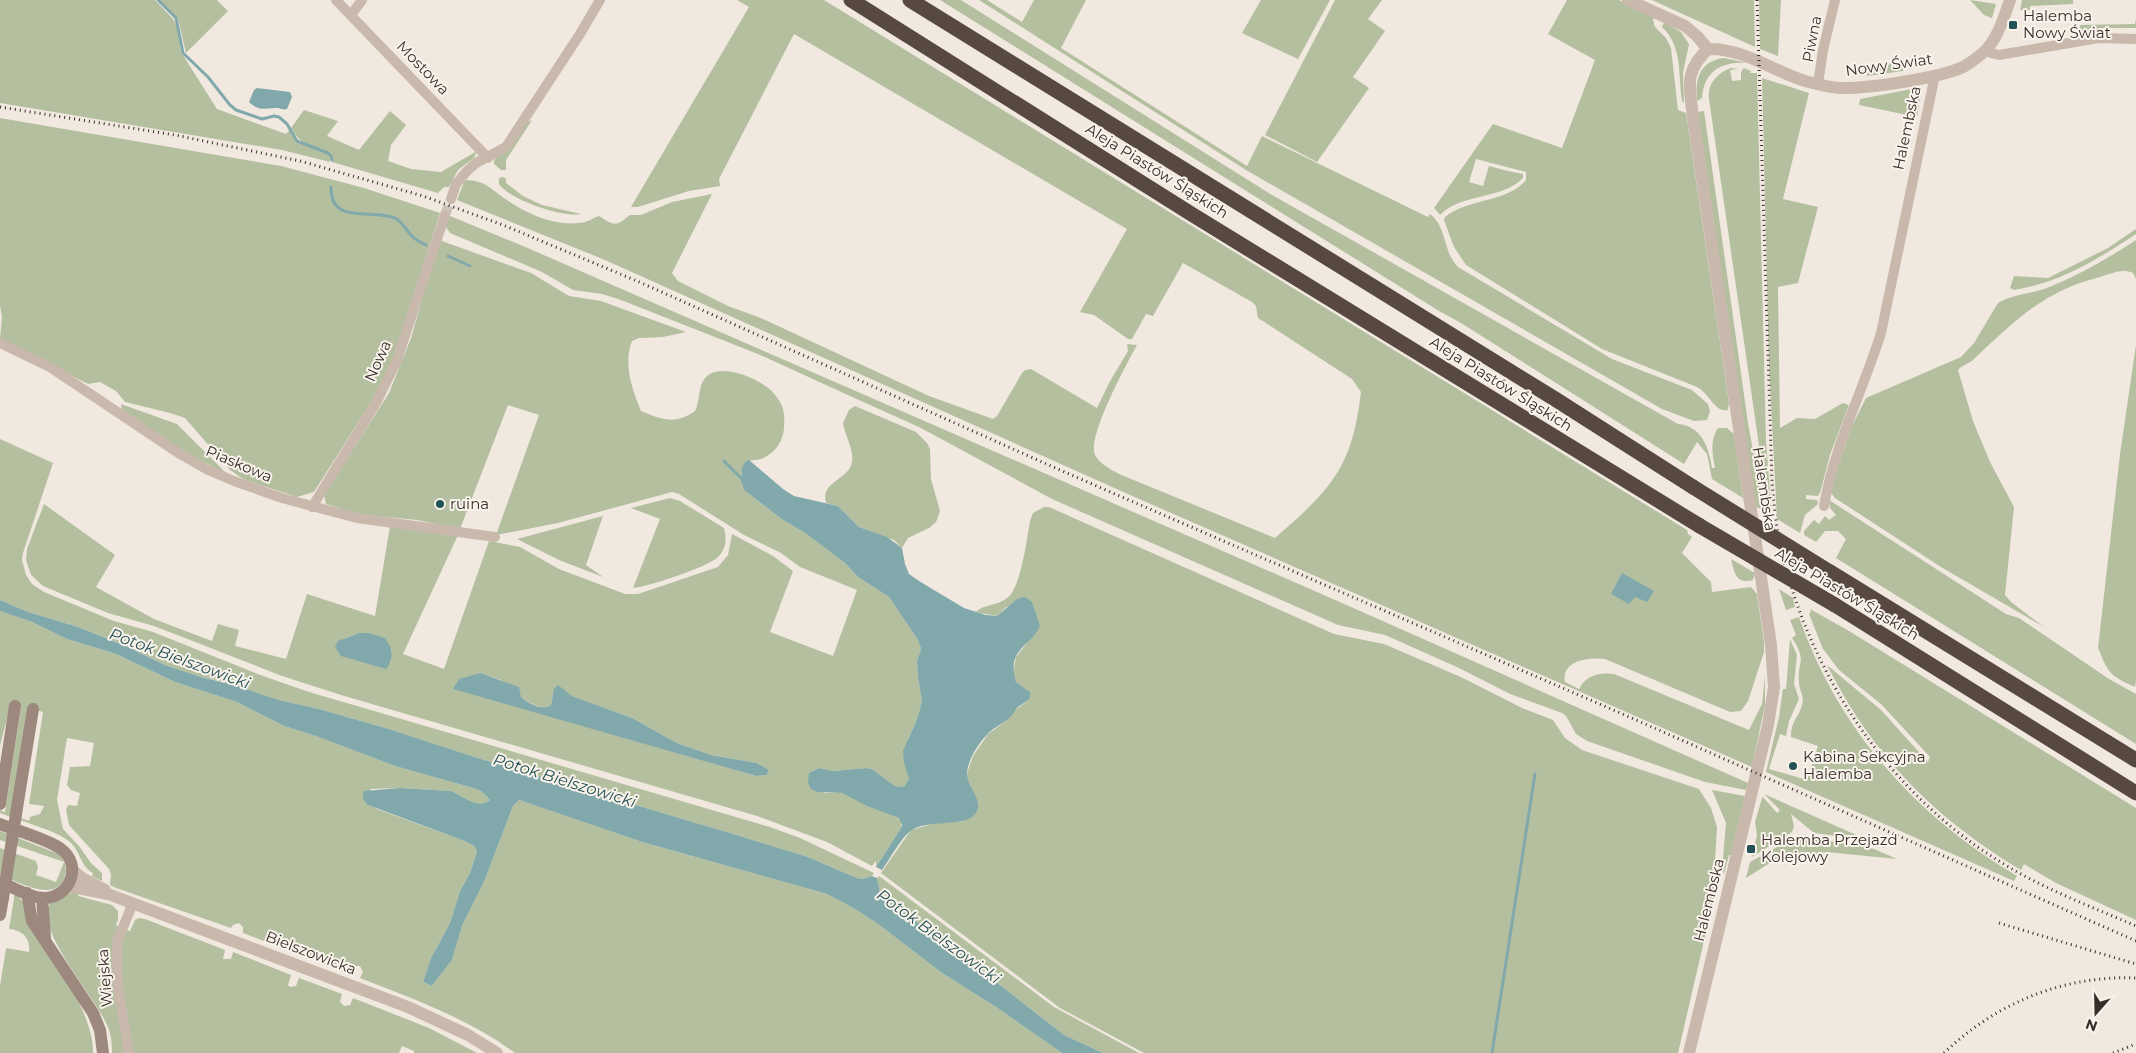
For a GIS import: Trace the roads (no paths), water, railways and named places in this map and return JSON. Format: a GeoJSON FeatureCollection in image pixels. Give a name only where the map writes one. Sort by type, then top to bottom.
{"type":"FeatureCollection","features":[{"type":"Feature","properties":{"kind":"highway","name":"Aleja Piastów Śląskich"},"geometry":{"type":"LineString","coordinates":[[851,0],[1202,220],[1700,526],[1835,605],[2136,793]]}},
{"type":"Feature","properties":{"kind":"highway","name":"Aleja Piastów Śląskich"},"geometry":{"type":"LineString","coordinates":[[910,0],[2136,760]]}},
{"type":"Feature","properties":{"kind":"main road"},"geometry":{"type":"LineString","coordinates":[[0,804],[16,706]]}},
{"type":"Feature","properties":{"kind":"main road"},"geometry":{"type":"LineString","coordinates":[[0,915],[33,709]]}},
{"type":"Feature","properties":{"kind":"main road"},"geometry":{"type":"LineString","coordinates":[[0,824],[62,849],[70,859],[72,870],[72,877],[68,886],[57,894],[42,898],[0,882]]}},
{"type":"Feature","properties":{"kind":"main road"},"geometry":{"type":"LineString","coordinates":[[27,893],[32,921],[93,1013],[100,1030],[103,1053]]}},
{"type":"Feature","properties":{"kind":"main road"},"geometry":{"type":"LineString","coordinates":[[42,898],[45,938]]}},
{"type":"Feature","properties":{"kind":"street","name":"Mostowa"},"geometry":{"type":"LineString","coordinates":[[336,0],[488,158]]}},
{"type":"Feature","properties":{"kind":"street"},"geometry":{"type":"LineString","coordinates":[[351,15],[362,0]]}},
{"type":"Feature","properties":{"kind":"street"},"geometry":{"type":"LineString","coordinates":[[451,199],[456,184],[467,171],[476,163],[506,147],[575,42],[600,0]]}},
{"type":"Feature","properties":{"kind":"street"},"geometry":{"type":"LineString","coordinates":[[1628,0],[1685,26],[1698,36],[1708,50]]}},
{"type":"Feature","properties":{"kind":"street","name":"Piwna"},"geometry":{"type":"LineString","coordinates":[[1818,84],[1823,50],[1835,0]]}},
{"type":"Feature","properties":{"kind":"street"},"geometry":{"type":"LineString","coordinates":[[2010,0],[1999,28],[1987,49],[1999,55],[2099,38],[2136,39]]}},
{"type":"Feature","properties":{"kind":"street","name":"Nowy Świat"},"geometry":{"type":"LineString","coordinates":[[1708,50],[1728,50],[1790,76],[1818,84],[1849,88],[1935,75],[1965,66],[1987,49]]}},
{"type":"Feature","properties":{"kind":"street","name":"Halembska"},"geometry":{"type":"LineString","coordinates":[[1689,1053],[1768,725],[1774,687],[1771,645],[1693,118],[1689,78],[1695,63],[1708,50]]}},
{"type":"Feature","properties":{"kind":"street","name":"Halembska"},"geometry":{"type":"LineString","coordinates":[[1824,506],[1841,441],[1868,373],[1881,333],[1935,75]]}},
{"type":"Feature","properties":{"kind":"street","name":"Nowa"},"geometry":{"type":"LineString","coordinates":[[312,507],[376,403],[397,360],[445,215]]}},
{"type":"Feature","properties":{"kind":"street","name":"Piaskowa"},"geometry":{"type":"LineString","coordinates":[[0,342],[50,367],[153,436],[208,470],[234,481],[312,507],[357,518],[495,537]]}},
{"type":"Feature","properties":{"kind":"street"},"geometry":{"type":"LineString","coordinates":[[72,870],[108,894]]}},
{"type":"Feature","properties":{"kind":"street"},"geometry":{"type":"LineString","coordinates":[[68,886],[108,894]]}},
{"type":"Feature","properties":{"kind":"street","name":"Bielszowicka"},"geometry":{"type":"LineString","coordinates":[[108,894],[408,1007],[468,1035],[497,1053]]}},
{"type":"Feature","properties":{"kind":"street","name":"Wiejska"},"geometry":{"type":"LineString","coordinates":[[129,1053],[118,987],[116,942],[133,903]]}},
{"type":"Feature","properties":{"kind":"water"},"geometry":{"type":"Polygon","coordinates":[[[257,88],[290,92],[292,97],[287,109],[263,109],[253,105],[249,102],[254,90],[257,88]]]}},
{"type":"Feature","properties":{"kind":"water"},"geometry":{"type":"Polygon","coordinates":[[[749,460],[794,496],[838,506],[859,527],[887,537],[902,548],[909,574],[964,608],[986,615],[997,616],[1017,599],[1025,597],[1032,602],[1040,626],[1020,650],[1014,662],[1016,682],[1030,692],[1030,698],[988,734],[970,760],[967,778],[977,801],[977,812],[967,820],[926,825],[912,830],[900,842],[882,870],[876,867],[901,828],[902,825],[899,818],[867,806],[842,793],[817,792],[811,789],[808,783],[809,773],[819,768],[833,771],[867,768],[872,769],[895,786],[904,787],[909,779],[904,763],[903,751],[917,719],[922,701],[917,661],[921,649],[918,640],[889,597],[858,577],[845,563],[744,490],[741,480],[742,468],[745,462],[749,460]]]}},
{"type":"Feature","properties":{"kind":"water"},"geometry":{"type":"Polygon","coordinates":[[[1622,573],[1654,591],[1647,602],[1635,597],[1629,604],[1611,594],[1622,573]]]}},
{"type":"Feature","properties":{"kind":"water"},"geometry":{"type":"Polygon","coordinates":[[[0,600],[28,612],[78,627],[126,646],[165,665],[201,677],[389,729],[481,759],[740,836],[808,857],[857,878],[862,879],[872,876],[877,878],[880,893],[884,899],[940,938],[1064,1035],[1103,1053],[1062,1053],[996,1007],[942,973],[878,924],[827,894],[642,842],[519,800],[513,806],[484,882],[462,926],[452,960],[432,986],[423,982],[431,958],[450,923],[460,891],[470,873],[477,851],[474,846],[462,840],[368,805],[364,800],[363,793],[364,791],[400,788],[451,791],[475,803],[485,803],[490,800],[481,791],[395,766],[284,726],[237,702],[175,682],[116,654],[67,639],[32,622],[0,611],[0,600]]]}},
{"type":"Feature","properties":{"kind":"water"},"geometry":{"type":"Polygon","coordinates":[[[359,633],[368,633],[385,638],[392,654],[391,661],[386,669],[341,656],[335,647],[338,641],[359,633]]]}},
{"type":"Feature","properties":{"kind":"water"},"geometry":{"type":"Polygon","coordinates":[[[481,673],[519,687],[521,697],[536,706],[547,707],[551,705],[554,689],[558,685],[572,696],[632,718],[677,743],[711,755],[757,763],[769,770],[767,775],[756,776],[453,689],[459,679],[481,673]]]}},
{"type":"Feature","properties":{"kind":"waterway"},"geometry":{"type":"LineString","coordinates":[[158,0],[176,18],[183,53],[208,77],[230,105],[236,110],[262,119],[274,116],[279,117],[287,124],[297,141],[328,153],[332,160]]}},
{"type":"Feature","properties":{"kind":"waterway"},"geometry":{"type":"LineString","coordinates":[[331,187],[333,199],[337,207],[354,213],[386,215],[395,218],[411,235],[426,245]]}},
{"type":"Feature","properties":{"kind":"waterway"},"geometry":{"type":"LineString","coordinates":[[448,256],[470,266]]}},
{"type":"Feature","properties":{"kind":"waterway"},"geometry":{"type":"LineString","coordinates":[[724,461],[743,480]]}},
{"type":"Feature","properties":{"kind":"waterway"},"geometry":{"type":"LineString","coordinates":[[1492,1053],[1535,774]]}},
{"type":"Feature","properties":{"kind":"tunnel"},"geometry":{"type":"LineString","coordinates":[[445,215],[451,199]]}},
{"type":"Feature","properties":{"kind":"railway"},"geometry":{"type":"LineString","coordinates":[[1757,0],[1772,482],[1776,524],[1781,549],[1794,596],[1812,641],[1834,685],[1860,727],[1889,766],[1923,801],[1959,833],[1999,861],[2032,880],[2136,926]]}},
{"type":"Feature","properties":{"kind":"railway"},"geometry":{"type":"LineString","coordinates":[[0,107],[175,135],[300,161],[423,196],[503,225],[637,281],[1069,474],[1618,712],[2136,941]]}},
{"type":"Feature","properties":{"kind":"railway"},"geometry":{"type":"LineString","coordinates":[[1999,923],[2136,964]]}},
{"type":"Feature","properties":{"kind":"railway"},"geometry":{"type":"LineString","coordinates":[[1944,1053],[1964,1035],[1986,1020],[2032,996],[2057,987],[2083,981],[2109,978],[2136,978]]}},
{"type":"Feature","properties":{"kind":"railway"},"geometry":{"type":"LineString","coordinates":[[2113,1053],[2136,1044]]}},
{"type":"Feature","properties":{"kind":"place","name":"Halemba Nowy Świat"},"geometry":{"type":"Point","coordinates":[2013,25]}},
{"type":"Feature","properties":{"kind":"place","name":"ruina"},"geometry":{"type":"Point","coordinates":[440,504]}},
{"type":"Feature","properties":{"kind":"place","name":"Kabina Sekcyjna Halemba"},"geometry":{"type":"Point","coordinates":[1793,766]}},
{"type":"Feature","properties":{"kind":"place","name":"Halemba Przejazd Kolejowy"},"geometry":{"type":"Point","coordinates":[1751,849]}},
{"type":"Feature","properties":{"kind":"water label","name":"Potok Bielszowicki"},"geometry":{"type":"Point","coordinates":[180,658]}},
{"type":"Feature","properties":{"kind":"water label","name":"Potok Bielszowicki"},"geometry":{"type":"Point","coordinates":[565,780]}},
{"type":"Feature","properties":{"kind":"water label","name":"Potok Bielszowicki"},"geometry":{"type":"Point","coordinates":[939,936]}}]}
